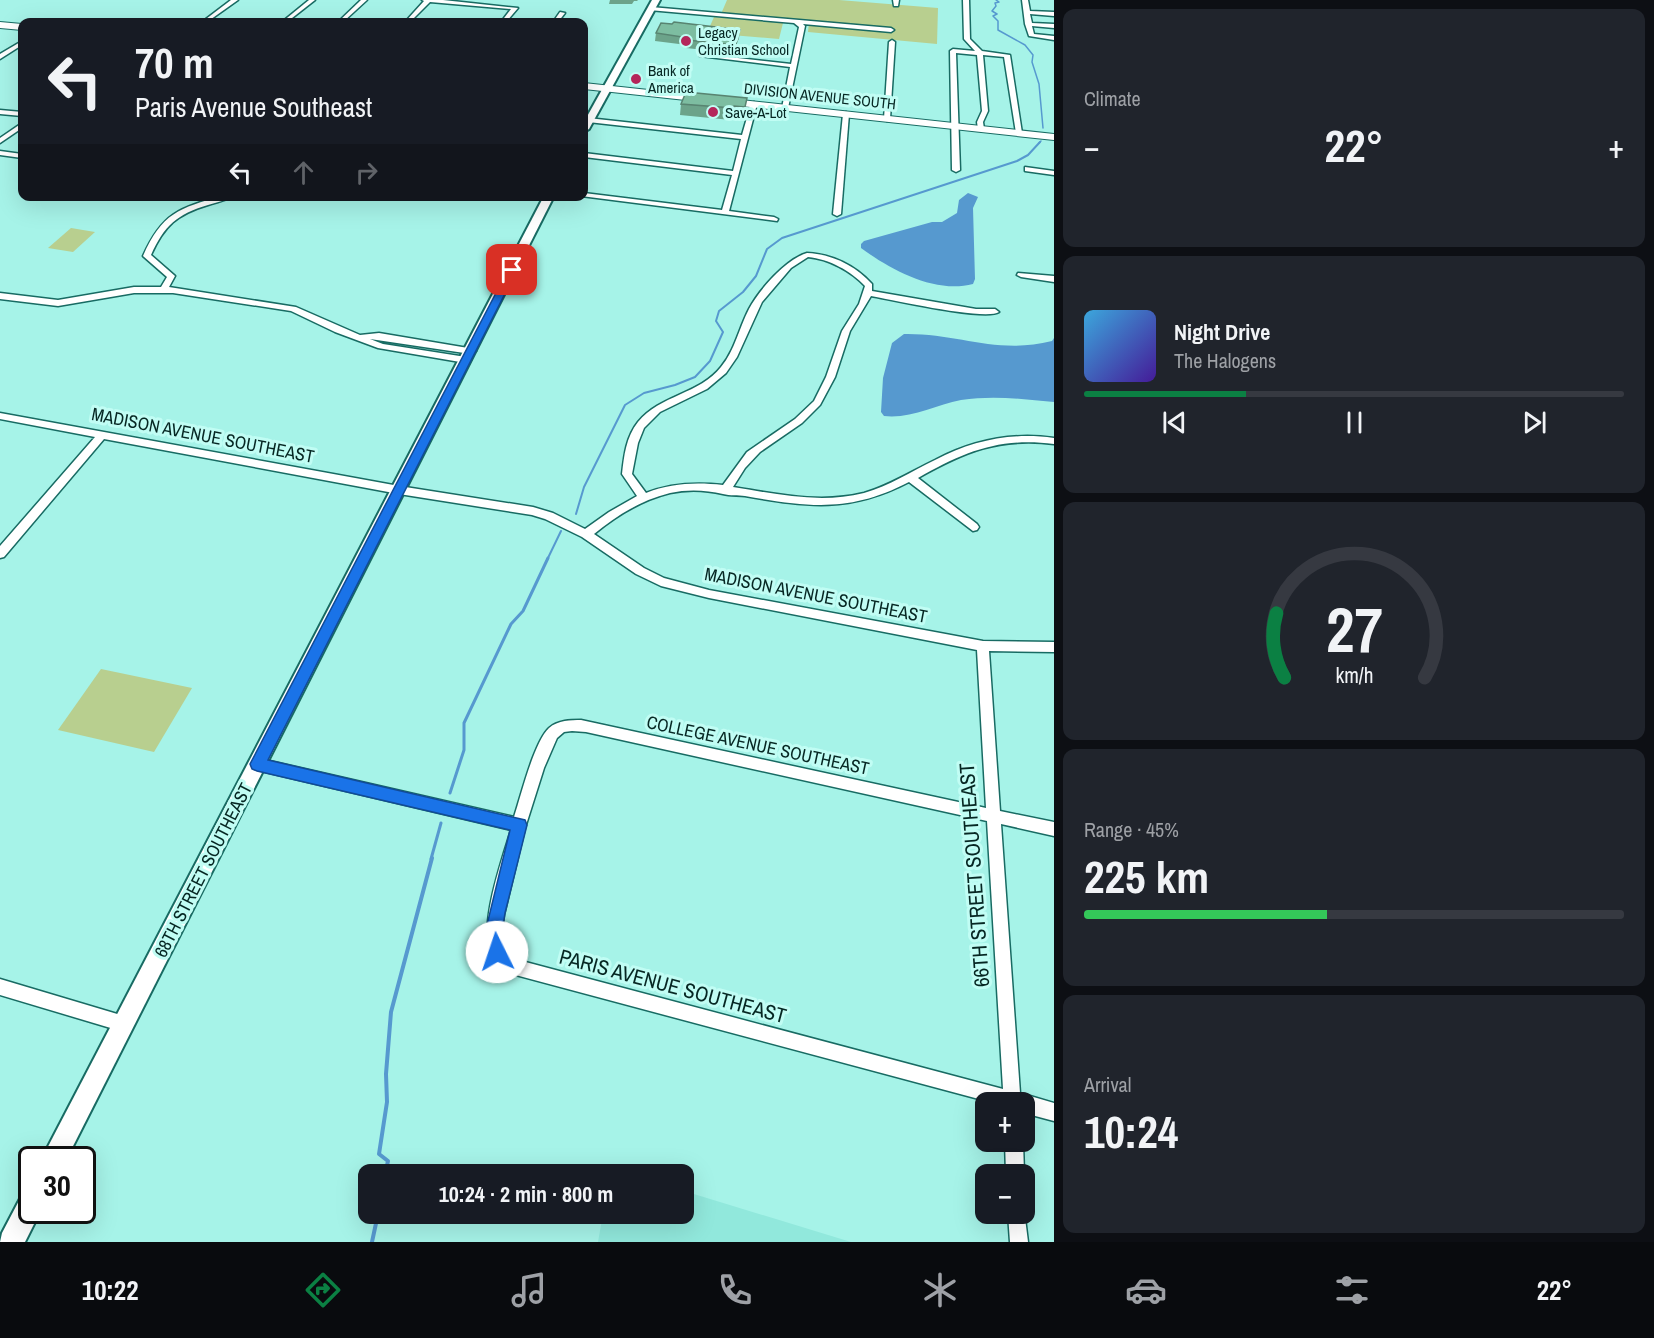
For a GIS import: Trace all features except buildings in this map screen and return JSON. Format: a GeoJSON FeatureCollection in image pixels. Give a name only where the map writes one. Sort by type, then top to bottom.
{"type":"FeatureCollection","features":[{"type":"Feature","properties":{"kind":"main road"},"geometry":{"type":"LineString","coordinates":[[588,120],[656,0]]}},
{"type":"Feature","properties":{"kind":"main road"},"geometry":{"type":"LineString","coordinates":[[0,25],[18,27]]}},
{"type":"Feature","properties":{"kind":"main road","name":"DIVISION AVENUE SOUTH"},"geometry":{"type":"LineString","coordinates":[[588,86],[1054,137]]}},
{"type":"Feature","properties":{"kind":"main road","name":"68TH STREET SOUTHEAST"},"geometry":{"type":"LineString","coordinates":[[60,1146],[546,201]]}},
{"type":"Feature","properties":{"kind":"main road"},"geometry":{"type":"LineString","coordinates":[[18,1240],[24,1224]]}},
{"type":"Feature","properties":{"kind":"street"},"geometry":{"type":"LineString","coordinates":[[210,18],[235,0]]}},
{"type":"Feature","properties":{"kind":"street"},"geometry":{"type":"LineString","coordinates":[[289,18],[312,0]]}},
{"type":"Feature","properties":{"kind":"street"},"geometry":{"type":"LineString","coordinates":[[344,18],[364,0]]}},
{"type":"Feature","properties":{"kind":"street"},"geometry":{"type":"LineString","coordinates":[[411,18],[427,0],[515,8],[506,18]]}},
{"type":"Feature","properties":{"kind":"street"},"geometry":{"type":"LineString","coordinates":[[966,0],[967,39],[978,51],[985,111],[981,129]]}},
{"type":"Feature","properties":{"kind":"street"},"geometry":{"type":"LineString","coordinates":[[1025,0],[1031,34],[1054,38]]}},
{"type":"Feature","properties":{"kind":"street"},"geometry":{"type":"LineString","coordinates":[[651,9],[891,30]]}},
{"type":"Feature","properties":{"kind":"street"},"geometry":{"type":"LineString","coordinates":[[1026,12],[1054,14]]}},
{"type":"Feature","properties":{"kind":"street"},"geometry":{"type":"LineString","coordinates":[[558,18],[562,13]]}},
{"type":"Feature","properties":{"kind":"street"},"geometry":{"type":"LineString","coordinates":[[785,108],[802,26],[796,22]]}},
{"type":"Feature","properties":{"kind":"street"},"geometry":{"type":"LineString","coordinates":[[1028,24],[1054,26]]}},
{"type":"Feature","properties":{"kind":"street"},"geometry":{"type":"LineString","coordinates":[[887,118],[892,42]]}},
{"type":"Feature","properties":{"kind":"street"},"geometry":{"type":"LineString","coordinates":[[0,57],[18,46]]}},
{"type":"Feature","properties":{"kind":"street"},"geometry":{"type":"LineString","coordinates":[[956,170],[953,55],[956,50],[1007,55],[1019,133]]}},
{"type":"Feature","properties":{"kind":"street"},"geometry":{"type":"LineString","coordinates":[[704,56],[794,66]]}},
{"type":"Feature","properties":{"kind":"street"},"geometry":{"type":"LineString","coordinates":[[725,213],[754,104]]}},
{"type":"Feature","properties":{"kind":"street"},"geometry":{"type":"LineString","coordinates":[[0,112],[18,114]]}},
{"type":"Feature","properties":{"kind":"street"},"geometry":{"type":"LineString","coordinates":[[837,214],[846,114]]}},
{"type":"Feature","properties":{"kind":"street"},"geometry":{"type":"LineString","coordinates":[[588,124],[745,138]]}},
{"type":"Feature","properties":{"kind":"street"},"geometry":{"type":"LineString","coordinates":[[0,141],[18,128]]}},
{"type":"Feature","properties":{"kind":"street"},"geometry":{"type":"LineString","coordinates":[[0,153],[18,155]]}},
{"type":"Feature","properties":{"kind":"street"},"geometry":{"type":"LineString","coordinates":[[588,155],[735,173]]}},
{"type":"Feature","properties":{"kind":"street"},"geometry":{"type":"LineString","coordinates":[[1028,170],[1054,172]]}},
{"type":"Feature","properties":{"kind":"street"},"geometry":{"type":"LineString","coordinates":[[588,196],[774,219]]}},
{"type":"Feature","properties":{"kind":"street"},"geometry":{"type":"LineString","coordinates":[[164,289],[171,276],[147,256],[156,235],[174,215],[217,201]]}},
{"type":"Feature","properties":{"kind":"street"},"geometry":{"type":"LineString","coordinates":[[643,497],[627,474],[631,450],[641,424],[649,416],[673,401],[703,389],[724,370],[734,354],[754,307],[790,263],[802,256],[813,254],[832,261],[867,284],[868,293],[849,325],[827,387],[816,404],[794,427],[763,444],[740,464],[725,491]]}},
{"type":"Feature","properties":{"kind":"street"},"geometry":{"type":"LineString","coordinates":[[1021,275],[1054,279]]}},
{"type":"Feature","properties":{"kind":"street"},"geometry":{"type":"LineString","coordinates":[[0,296],[58,303],[127,291],[164,289],[293,309],[338,330],[381,346],[468,355]]}},
{"type":"Feature","properties":{"kind":"street"},"geometry":{"type":"LineString","coordinates":[[868,293],[975,312],[995,312]]}},
{"type":"Feature","properties":{"kind":"street","name":"MADISON AVENUE SOUTHEAST"},"geometry":{"type":"LineString","coordinates":[[0,416],[399,490],[533,511],[586,534],[640,572],[661,582],[720,596],[983,646],[1054,647]]}},
{"type":"Feature","properties":{"kind":"street"},"geometry":{"type":"LineString","coordinates":[[0,554],[102,435]]}},
{"type":"Feature","properties":{"kind":"street"},"geometry":{"type":"LineString","coordinates":[[586,534],[613,512],[643,497],[679,488],[705,487],[797,502],[829,504],[865,497],[911,478],[972,446],[1010,437],[1054,441]]}},
{"type":"Feature","properties":{"kind":"street"},"geometry":{"type":"LineString","coordinates":[[911,478],[974,527]]}},
{"type":"Feature","properties":{"kind":"street","name":"66TH STREET SOUTHEAST"},"geometry":{"type":"LineString","coordinates":[[983,646],[993,815],[1016,1092]]}},
{"type":"Feature","properties":{"kind":"street","name":"COLLEGE AVENUE SOUTHEAST"},"geometry":{"type":"LineString","coordinates":[[519,825],[545,742],[556,730],[573,725],[1054,829]]}},
{"type":"Feature","properties":{"kind":"street"},"geometry":{"type":"LineString","coordinates":[[257,764],[519,825]]}},
{"type":"Feature","properties":{"kind":"street","name":"PARIS AVENUE SOUTHEAST"},"geometry":{"type":"LineString","coordinates":[[519,825],[493,933],[497,952],[505,962],[514,967],[980,1092]]}},
{"type":"Feature","properties":{"kind":"street"},"geometry":{"type":"LineString","coordinates":[[0,987],[124,1024]]}},
{"type":"Feature","properties":{"kind":"street","name":"PARIS AVENUE SOUTHEAST"},"geometry":{"type":"LineString","coordinates":[[1035,1107],[1054,1112]]}},
{"type":"Feature","properties":{"kind":"street"},"geometry":{"type":"LineString","coordinates":[[1018,1224],[1019,1242]]}},
{"type":"Feature","properties":{"kind":"shaded area"},"geometry":{"type":"Polygon","coordinates":[[[727,0],[839,0],[938,8],[937,44],[808,32],[809,22],[721,14],[727,0]]]}},
{"type":"Feature","properties":{"kind":"shaded area"},"geometry":{"type":"Polygon","coordinates":[[[714,17],[783,23],[779,39],[707,33],[714,17]]]}},
{"type":"Feature","properties":{"kind":"shaded area"},"geometry":{"type":"Polygon","coordinates":[[[71,228],[95,232],[73,252],[48,248],[71,228]]]}},
{"type":"Feature","properties":{"kind":"shaded area"},"geometry":{"type":"Polygon","coordinates":[[[101,669],[192,688],[154,752],[58,730],[101,669]]]}},
{"type":"Feature","properties":{"kind":"shaded area"},"geometry":{"type":"Polygon","coordinates":[[[694,1194],[851,1242],[598,1242],[601,1224],[694,1224],[694,1194]]]}},
{"type":"Feature","properties":{"kind":"water"},"geometry":{"type":"Polygon","coordinates":[[[968,193],[978,197],[973,208],[975,279],[973,284],[944,286],[929,283],[900,272],[861,248],[864,241],[932,222],[942,222],[957,213],[959,200],[968,193]]]}},
{"type":"Feature","properties":{"kind":"water"},"geometry":{"type":"Polygon","coordinates":[[[904,334],[1013,346],[1032,345],[1052,341],[1054,338],[1054,402],[985,398],[951,402],[904,415],[884,416],[881,412],[883,378],[892,343],[904,334]]]}},
{"type":"Feature","properties":{"kind":"waterway"},"geometry":{"type":"LineString","coordinates":[[996,0],[999,2],[995,3],[996,6],[992,11],[997,14],[993,16],[998,21],[998,30],[1025,45],[1033,55],[1032,62],[1039,84],[1043,128]]}},
{"type":"Feature","properties":{"kind":"waterway"},"geometry":{"type":"LineString","coordinates":[[576,514],[584,487],[625,405],[644,393],[695,377],[710,361],[723,332],[716,321],[719,311],[743,292],[756,276],[767,249],[782,238],[1017,161],[1028,155],[1040,142]]}},
{"type":"Feature","properties":{"kind":"waterway"},"geometry":{"type":"LineString","coordinates":[[547,560],[561,531]]}},
{"type":"Feature","properties":{"kind":"waterway"},"geometry":{"type":"LineString","coordinates":[[450,793],[464,750],[464,723],[511,624],[523,611],[548,558]]}},
{"type":"Feature","properties":{"kind":"waterway"},"geometry":{"type":"LineString","coordinates":[[431,859],[441,823]]}},
{"type":"Feature","properties":{"kind":"waterway"},"geometry":{"type":"LineString","coordinates":[[387,1164],[388,1161],[379,1154],[387,1102],[386,1074],[391,1012],[432,858]]}},
{"type":"Feature","properties":{"kind":"waterway"},"geometry":{"type":"LineString","coordinates":[[372,1242],[376,1224]]}},
{"type":"Feature","properties":{"kind":"place","name":"Legacy Christian School"},"geometry":{"type":"Point","coordinates":[686,41]}},
{"type":"Feature","properties":{"kind":"place","name":"Bank of America"},"geometry":{"type":"Point","coordinates":[636,79]}},
{"type":"Feature","properties":{"kind":"place","name":"Save-A-Lot"},"geometry":{"type":"Point","coordinates":[713,112]}},
{"type":"Feature","properties":{"kind":"route"},"geometry":{"type":"LineString","coordinates":[[497,952],[493,933],[496,913],[519,825],[257,764],[512,270]]}}]}
